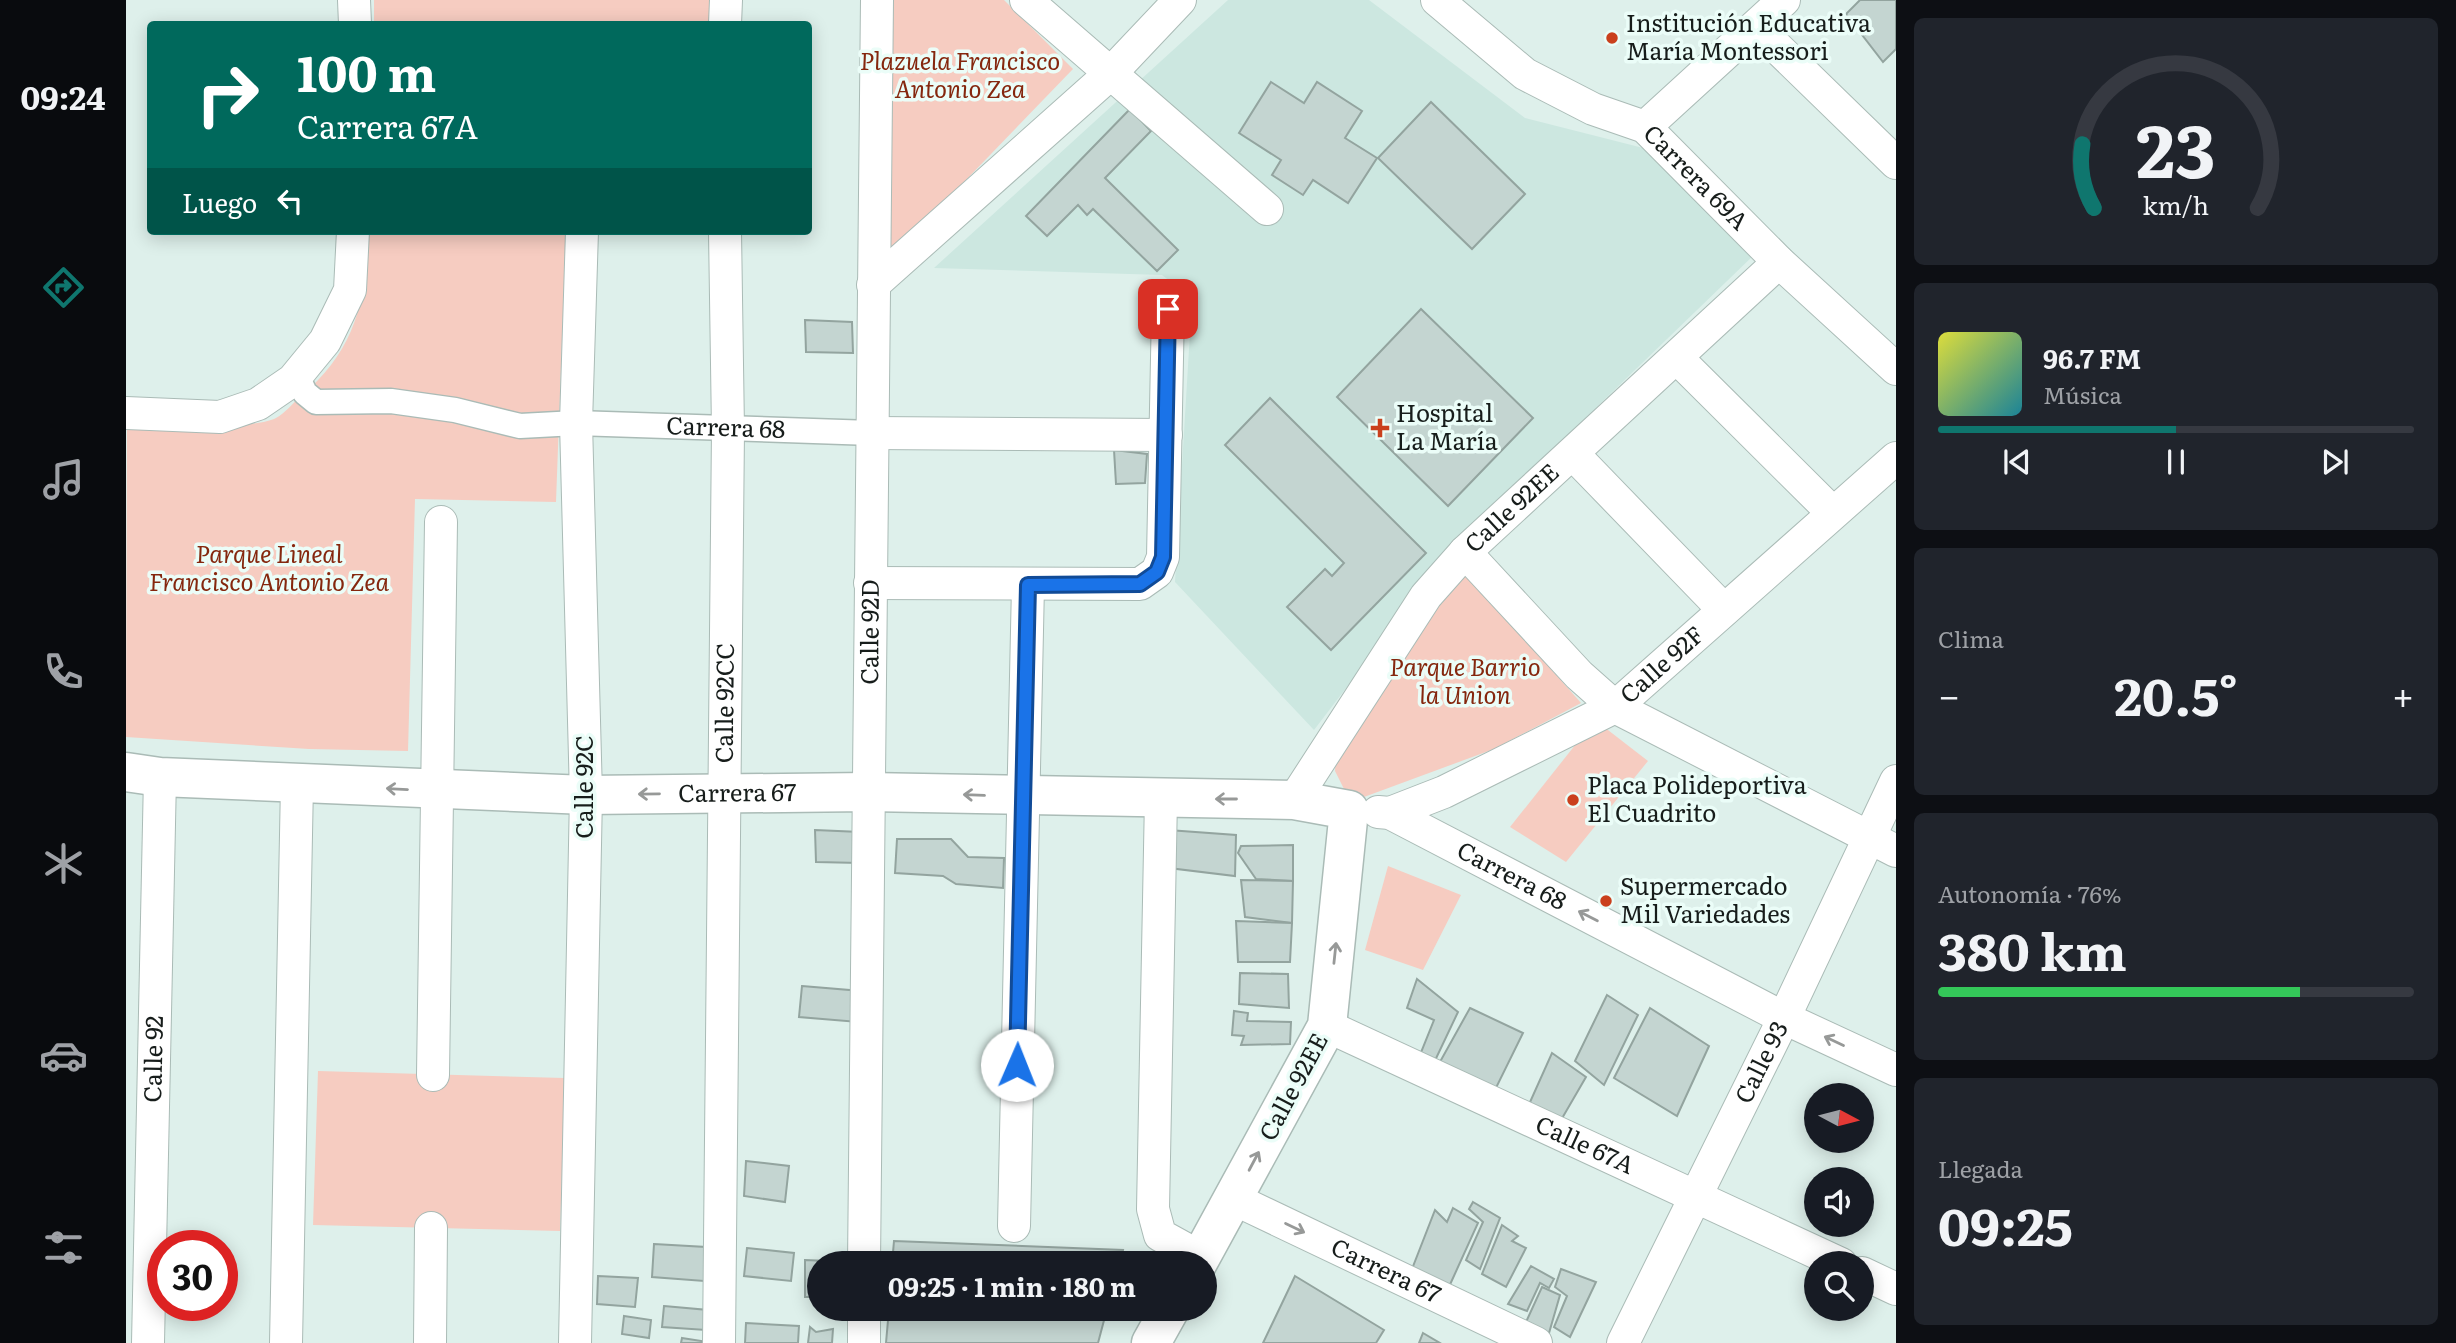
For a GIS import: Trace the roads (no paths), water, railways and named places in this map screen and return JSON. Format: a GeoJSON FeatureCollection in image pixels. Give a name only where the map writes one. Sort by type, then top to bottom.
{"type":"FeatureCollection","features":[{"type":"Feature","properties":{"kind":"street"},"geometry":{"type":"LineString","coordinates":[[354,0],[355,21]]}},
{"type":"Feature","properties":{"kind":"street"},"geometry":{"type":"LineString","coordinates":[[725,21],[726,0]]}},
{"type":"Feature","properties":{"kind":"street","name":"Calle 92D"},"geometry":{"type":"LineString","coordinates":[[864,1251],[877,0]]}},
{"type":"Feature","properties":{"kind":"street"},"geometry":{"type":"LineString","coordinates":[[1026,0],[1267,209]]}},
{"type":"Feature","properties":{"kind":"street"},"geometry":{"type":"LineString","coordinates":[[873,285],[1110,74],[1180,0]]}},
{"type":"Feature","properties":{"kind":"street","name":"Carrera 69A"},"geometry":{"type":"LineString","coordinates":[[1437,0],[1525,74],[1592,109],[1645,127],[1779,262],[1896,369]]}},
{"type":"Feature","properties":{"kind":"street"},"geometry":{"type":"LineString","coordinates":[[1645,127],[1784,0]]}},
{"type":"Feature","properties":{"kind":"street"},"geometry":{"type":"LineString","coordinates":[[1756,27],[1896,163]]}},
{"type":"Feature","properties":{"kind":"street"},"geometry":{"type":"LineString","coordinates":[[126,413],[220,417],[257,404],[293,380],[325,341],[350,290],[353,235]]}},
{"type":"Feature","properties":{"kind":"street","name":"Calle 92C"},"geometry":{"type":"LineString","coordinates":[[575,1343],[586,794],[576,423],[582,235]]}},
{"type":"Feature","properties":{"kind":"street","name":"Calle 92CC"},"geometry":{"type":"LineString","coordinates":[[719,1343],[728,430],[726,235]]}},
{"type":"Feature","properties":{"kind":"street","name":"Calle 92EE"},"geometry":{"type":"LineString","coordinates":[[1294,800],[1426,596],[1465,552],[1574,455],[1779,262]]}},
{"type":"Feature","properties":{"kind":"street"},"geometry":{"type":"LineString","coordinates":[[870,583],[1140,584],[1157,572],[1163,557],[1168,309],[1157,297]]}},
{"type":"Feature","properties":{"kind":"street"},"geometry":{"type":"LineString","coordinates":[[1677,358],[1832,513]]}},
{"type":"Feature","properties":{"kind":"street","name":"Carrera 68"},"geometry":{"type":"LineString","coordinates":[[299,380],[304,393],[316,402],[391,401],[455,410],[520,426],[576,423],[872,433],[1166,435]]}},
{"type":"Feature","properties":{"kind":"street"},"geometry":{"type":"LineString","coordinates":[[1574,455],[1724,610]]}},
{"type":"Feature","properties":{"kind":"street","name":"Calle 92F"},"geometry":{"type":"LineString","coordinates":[[1390,813],[1444,792],[1615,708],[1896,458]]}},
{"type":"Feature","properties":{"kind":"street"},"geometry":{"type":"LineString","coordinates":[[433,1074],[441,523]]}},
{"type":"Feature","properties":{"kind":"street"},"geometry":{"type":"LineString","coordinates":[[1465,552],[1579,675],[1615,708],[1896,851]]}},
{"type":"Feature","properties":{"kind":"street"},"geometry":{"type":"LineString","coordinates":[[1014,1226],[1028,585]]}},
{"type":"Feature","properties":{"kind":"street","name":"Carrera 67"},"geometry":{"type":"LineString","coordinates":[[143,775],[297,784],[586,794],[868,792],[1294,800],[1349,810]]}},
{"type":"Feature","properties":{"kind":"street","name":"Calle 92"},"geometry":{"type":"LineString","coordinates":[[143,775],[148,1343]]}},
{"type":"Feature","properties":{"kind":"street","name":"Calle 93"},"geometry":{"type":"LineString","coordinates":[[1623,1343],[1784,1018],[1867,837],[1896,781]]}},
{"type":"Feature","properties":{"kind":"street"},"geometry":{"type":"LineString","coordinates":[[286,1343],[297,784]]}},
{"type":"Feature","properties":{"kind":"street"},"geometry":{"type":"LineString","coordinates":[[1161,798],[1153,1209],[1160,1235],[1184,1251]]}},
{"type":"Feature","properties":{"kind":"street","name":"Calle 92EE"},"geometry":{"type":"LineString","coordinates":[[1203,1251],[1327,1026],[1349,810]]}},
{"type":"Feature","properties":{"kind":"street","name":"Carrera 68"},"geometry":{"type":"LineString","coordinates":[[1349,810],[1390,813],[1784,1018],[1896,1070]]}},
{"type":"Feature","properties":{"kind":"street","name":"Calle 67A"},"geometry":{"type":"LineString","coordinates":[[1327,1026],[1813,1251]]}},
{"type":"Feature","properties":{"kind":"street","name":"Carrera 67"},"geometry":{"type":"LineString","coordinates":[[1234,1199],[1536,1343]]}},
{"type":"Feature","properties":{"kind":"street"},"geometry":{"type":"LineString","coordinates":[[430,1343],[431,1228]]}},
{"type":"Feature","properties":{"kind":"street"},"geometry":{"type":"LineString","coordinates":[[1874,1279],[1896,1289]]}},
{"type":"Feature","properties":{"kind":"street"},"geometry":{"type":"LineString","coordinates":[[864,1321],[864,1343]]}},
{"type":"Feature","properties":{"kind":"street"},"geometry":{"type":"LineString","coordinates":[[1151,1343],[1163,1321]]}},
{"type":"Feature","properties":{"kind":"place","name":"Institución Educativa María Montessori"},"geometry":{"type":"Point","coordinates":[1612,38]}},
{"type":"Feature","properties":{"kind":"place","name":"Hospital La María"},"geometry":{"type":"Point","coordinates":[1380,428]}},
{"type":"Feature","properties":{"kind":"place","name":"Placa Polideportiva El Cuadrito"},"geometry":{"type":"Point","coordinates":[1573,800]}},
{"type":"Feature","properties":{"kind":"place","name":"Supermercado Mil Variedades"},"geometry":{"type":"Point","coordinates":[1606,901]}},
{"type":"Feature","properties":{"kind":"park label","name":"Plazuela Francisco Antonio Zea"},"geometry":{"type":"Point","coordinates":[960,76]}},
{"type":"Feature","properties":{"kind":"park label","name":"Parque Lineal Francisco Antonio Zea"},"geometry":{"type":"Point","coordinates":[269,569]}},
{"type":"Feature","properties":{"kind":"park label","name":"Parque Barrio la Union"},"geometry":{"type":"Point","coordinates":[1465,682]}}]}
